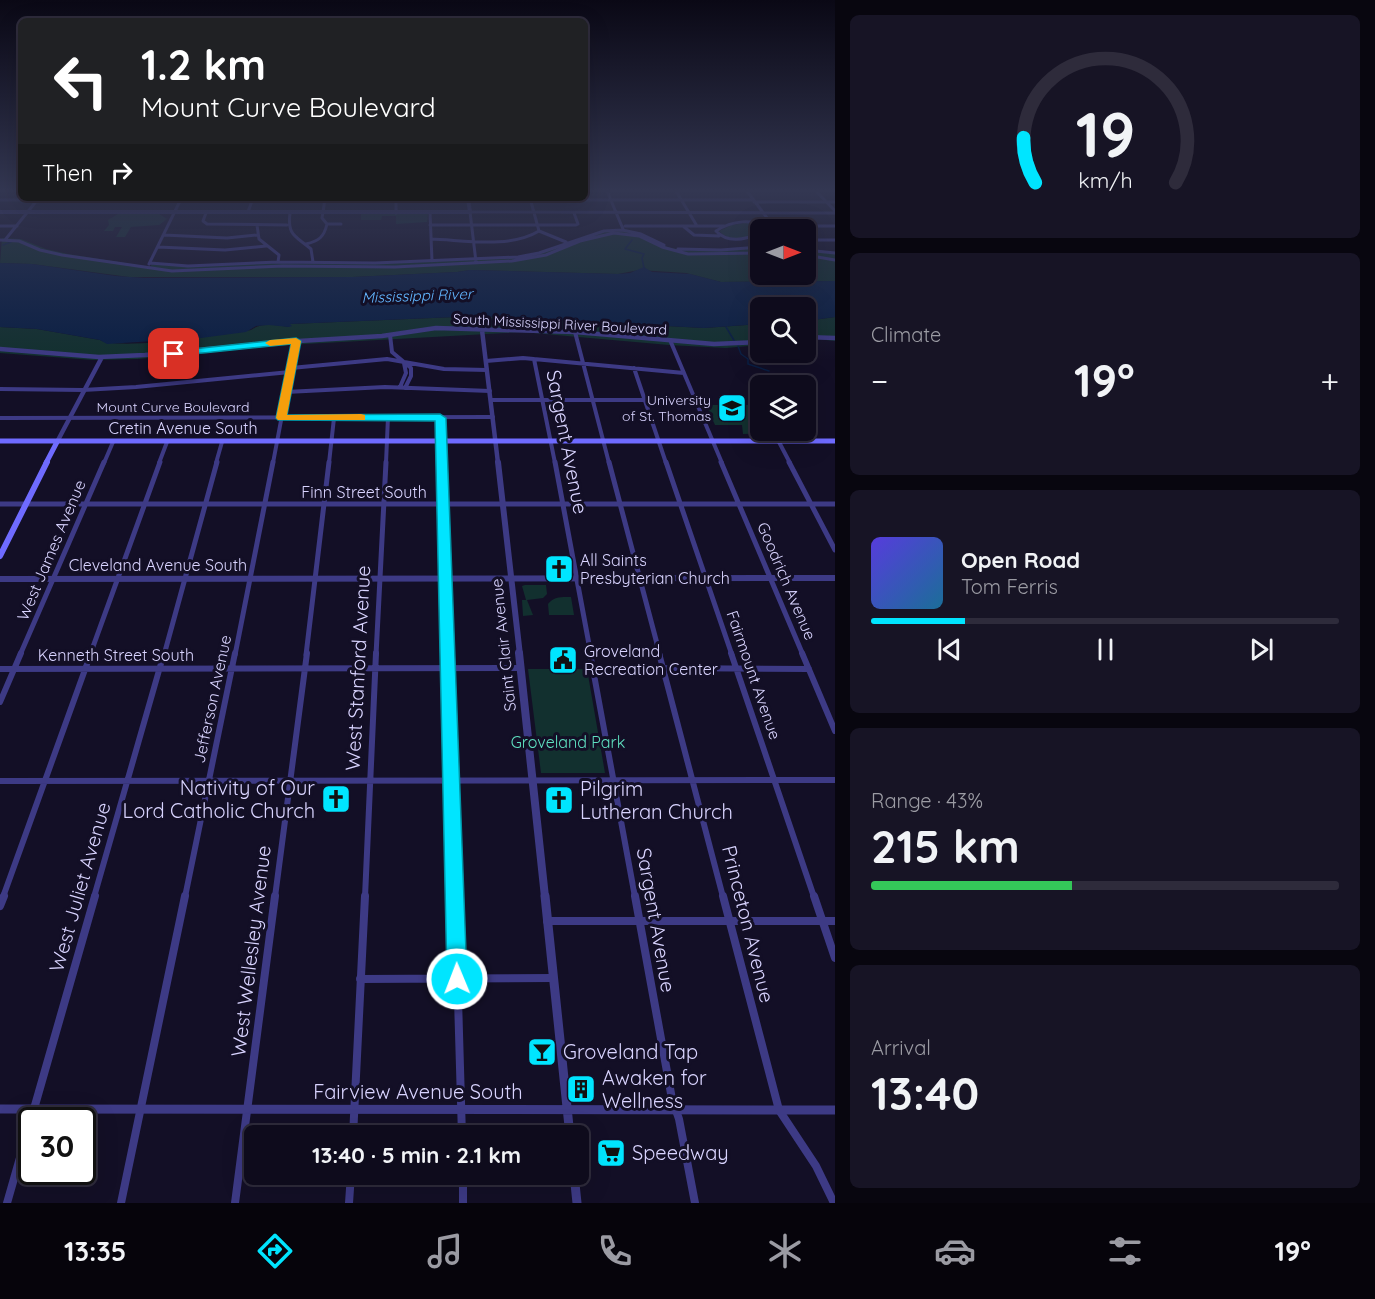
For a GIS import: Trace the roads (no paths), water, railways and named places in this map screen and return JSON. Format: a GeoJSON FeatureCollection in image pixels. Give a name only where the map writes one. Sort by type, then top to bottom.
{"type":"FeatureCollection","features":[{"type":"Feature","properties":{"kind":"main road","name":"Cretin Avenue South"},"geometry":{"type":"LineString","coordinates":[[1,443],[750,441]]}},
{"type":"Feature","properties":{"kind":"main road","name":"Cretin Avenue South"},"geometry":{"type":"LineString","coordinates":[[816,441],[835,441]]}},
{"type":"Feature","properties":{"kind":"main road"},"geometry":{"type":"LineString","coordinates":[[0,556],[57,442]]}},
{"type":"Feature","properties":{"kind":"street"},"geometry":{"type":"LineString","coordinates":[[32,247],[54,254],[181,271],[283,266],[374,268],[539,257],[568,247]]}},
{"type":"Feature","properties":{"kind":"street"},"geometry":{"type":"LineString","coordinates":[[147,268],[158,247]]}},
{"type":"Feature","properties":{"kind":"street"},"geometry":{"type":"LineString","coordinates":[[161,247],[225,250],[254,247]]}},
{"type":"Feature","properties":{"kind":"street"},"geometry":{"type":"LineString","coordinates":[[268,247],[279,255],[278,262]]}},
{"type":"Feature","properties":{"kind":"street"},"geometry":{"type":"LineString","coordinates":[[309,247],[314,253],[314,262]]}},
{"type":"Feature","properties":{"kind":"street"},"geometry":{"type":"LineString","coordinates":[[431,247],[432,261]]}},
{"type":"Feature","properties":{"kind":"street"},"geometry":{"type":"LineString","coordinates":[[474,247],[475,261]]}},
{"type":"Feature","properties":{"kind":"street"},"geometry":{"type":"LineString","coordinates":[[150,262],[188,266],[278,262],[475,261],[530,255],[552,247]]}},
{"type":"Feature","properties":{"kind":"street"},"geometry":{"type":"LineString","coordinates":[[663,247],[688,254],[750,253]]}},
{"type":"Feature","properties":{"kind":"street"},"geometry":{"type":"LineString","coordinates":[[671,247],[721,250],[750,248]]}},
{"type":"Feature","properties":{"kind":"street"},"geometry":{"type":"LineString","coordinates":[[816,251],[835,253]]}},
{"type":"Feature","properties":{"kind":"street"},"geometry":{"type":"LineString","coordinates":[[816,257],[835,260]]}},
{"type":"Feature","properties":{"kind":"street","name":"South Mississippi River Boulevard"},"geometry":{"type":"LineString","coordinates":[[0,349],[100,357],[174,354],[296,341],[390,336],[436,328],[575,332],[726,344],[750,344]]}},
{"type":"Feature","properties":{"kind":"street","name":"Saint Clair Avenue"},"geometry":{"type":"LineString","coordinates":[[482,330],[512,578],[569,1125]]}},
{"type":"Feature","properties":{"kind":"street","name":"Princeton Avenue"},"geometry":{"type":"LineString","coordinates":[[575,332],[779,1110],[816,1166],[834,1203]]}},
{"type":"Feature","properties":{"kind":"street"},"geometry":{"type":"LineString","coordinates":[[390,336],[390,348],[394,355],[403,362],[406,373],[403,388]]}},
{"type":"Feature","properties":{"kind":"street"},"geometry":{"type":"LineString","coordinates":[[816,337],[835,338]]}},
{"type":"Feature","properties":{"kind":"street","name":"Goodrich Avenue"},"geometry":{"type":"LineString","coordinates":[[670,340],[835,732]]}},
{"type":"Feature","properties":{"kind":"street","name":"Jefferson Avenue"},"geometry":{"type":"LineString","coordinates":[[121,1203],[232,668],[296,341]]}},
{"type":"Feature","properties":{"kind":"street"},"geometry":{"type":"LineString","coordinates":[[387,359],[394,355]]}},
{"type":"Feature","properties":{"kind":"street"},"geometry":{"type":"LineString","coordinates":[[57,442],[100,357]]}},
{"type":"Feature","properties":{"kind":"street"},"geometry":{"type":"LineString","coordinates":[[0,390],[74,393],[83,390],[387,359],[444,369],[487,369]]}},
{"type":"Feature","properties":{"kind":"street"},"geometry":{"type":"LineString","coordinates":[[486,361],[534,359],[684,373]]}},
{"type":"Feature","properties":{"kind":"street","name":"Sargent Avenue"},"geometry":{"type":"LineString","coordinates":[[534,359],[563,504],[672,1099],[695,1203]]}},
{"type":"Feature","properties":{"kind":"street","name":"Fairmount Avenue"},"geometry":{"type":"LineString","coordinates":[[634,368],[835,958]]}},
{"type":"Feature","properties":{"kind":"street"},"geometry":{"type":"LineString","coordinates":[[286,392],[403,388],[490,391]]}},
{"type":"Feature","properties":{"kind":"street"},"geometry":{"type":"LineString","coordinates":[[491,400],[645,400]]}},
{"type":"Feature","properties":{"kind":"street","name":"West Stanford Avenue"},"geometry":{"type":"LineString","coordinates":[[353,1125],[388,417]]}},
{"type":"Feature","properties":{"kind":"street","name":"Mount Curve Boulevard"},"geometry":{"type":"LineString","coordinates":[[0,418],[493,417]]}},
{"type":"Feature","properties":{"kind":"street","name":"West Wellesley Avenue"},"geometry":{"type":"LineString","coordinates":[[235,1203],[316,578],[334,418]]}},
{"type":"Feature","properties":{"kind":"street"},"geometry":{"type":"LineString","coordinates":[[440,418],[447,578],[462,1125]]}},
{"type":"Feature","properties":{"kind":"street"},"geometry":{"type":"LineString","coordinates":[[0,906],[167,441]]}},
{"type":"Feature","properties":{"kind":"street","name":"West Juliet Avenue"},"geometry":{"type":"LineString","coordinates":[[34,1107],[160,668],[222,441]]}},
{"type":"Feature","properties":{"kind":"street"},"geometry":{"type":"LineString","coordinates":[[779,441],[835,550]]}},
{"type":"Feature","properties":{"kind":"street","name":"West James Avenue"},"geometry":{"type":"LineString","coordinates":[[0,702],[113,442]]}},
{"type":"Feature","properties":{"kind":"street","name":"Finn Street South"},"geometry":{"type":"LineString","coordinates":[[0,504],[835,504]]}},
{"type":"Feature","properties":{"kind":"street","name":"Cleveland Avenue South"},"geometry":{"type":"LineString","coordinates":[[0,579],[835,578]]}},
{"type":"Feature","properties":{"kind":"street","name":"Kenneth Street South"},"geometry":{"type":"LineString","coordinates":[[0,669],[521,668]]}},
{"type":"Feature","properties":{"kind":"street"},"geometry":{"type":"LineString","coordinates":[[664,668],[809,669]]}},
{"type":"Feature","properties":{"kind":"street"},"geometry":{"type":"LineString","coordinates":[[0,781],[835,780]]}},
{"type":"Feature","properties":{"kind":"street"},"geometry":{"type":"LineString","coordinates":[[547,921],[835,921]]}},
{"type":"Feature","properties":{"kind":"street"},"geometry":{"type":"LineString","coordinates":[[360,979],[553,978]]}},
{"type":"Feature","properties":{"kind":"street","name":"Fairview Avenue South"},"geometry":{"type":"LineString","coordinates":[[0,1109],[18,1110]]}},
{"type":"Feature","properties":{"kind":"street","name":"Fairview Avenue South"},"geometry":{"type":"LineString","coordinates":[[96,1109],[835,1110]]}},
{"type":"Feature","properties":{"kind":"street","name":"West Juliet Avenue"},"geometry":{"type":"LineString","coordinates":[[7,1203],[18,1164]]}},
{"type":"Feature","properties":{"kind":"street"},"geometry":{"type":"LineString","coordinates":[[349,1203],[350,1185]]}},
{"type":"Feature","properties":{"kind":"street"},"geometry":{"type":"LineString","coordinates":[[462,1185],[463,1203]]}},
{"type":"Feature","properties":{"kind":"street"},"geometry":{"type":"LineString","coordinates":[[575,1185],[577,1203]]}},
{"type":"Feature","properties":{"kind":"water","name":"Mississippi River"},"geometry":{"type":"Polygon","coordinates":[[[0,263],[32,264],[145,278],[353,277],[470,270],[618,274],[630,273],[644,267],[652,272],[690,274],[721,282],[750,282],[750,285],[816,285],[816,281],[835,281],[835,317],[816,320],[816,297],[750,297],[750,325],[704,328],[479,316],[290,324],[292,326],[289,327],[269,325],[256,326],[246,332],[201,338],[107,344],[100,340],[37,329],[0,327],[0,263]]]}},
{"type":"Feature","properties":{"kind":"waterway"},"geometry":{"type":"LineString","coordinates":[[626,247],[625,249],[644,254],[642,258],[644,268]]}},
{"type":"Feature","properties":{"kind":"waterway"},"geometry":{"type":"LineString","coordinates":[[726,327],[735,342]]}},
{"type":"Feature","properties":{"kind":"waterway"},"geometry":{"type":"LineString","coordinates":[[738,346],[741,354],[748,359],[748,364],[769,371]]}},
{"type":"Feature","properties":{"kind":"place","name":"University of St. Thomas"},"geometry":{"type":"Point","coordinates":[732,408]}},
{"type":"Feature","properties":{"kind":"place","name":"All Saints Presbyterian Church"},"geometry":{"type":"Point","coordinates":[559,569]}},
{"type":"Feature","properties":{"kind":"place","name":"Groveland Recreation Center"},"geometry":{"type":"Point","coordinates":[563,660]}},
{"type":"Feature","properties":{"kind":"place","name":"Nativity of Our Lord Catholic Church"},"geometry":{"type":"Point","coordinates":[336,799]}},
{"type":"Feature","properties":{"kind":"place","name":"Pilgrim Lutheran Church"},"geometry":{"type":"Point","coordinates":[559,800]}},
{"type":"Feature","properties":{"kind":"place","name":"Groveland Tap"},"geometry":{"type":"Point","coordinates":[542,1052]}},
{"type":"Feature","properties":{"kind":"place","name":"Awaken for Wellness"},"geometry":{"type":"Point","coordinates":[581,1089]}},
{"type":"Feature","properties":{"kind":"place","name":"Speedway"},"geometry":{"type":"Point","coordinates":[611,1153]}},
{"type":"Feature","properties":{"kind":"park label","name":"Groveland Park"},"geometry":{"type":"Point","coordinates":[568,742]}}]}
